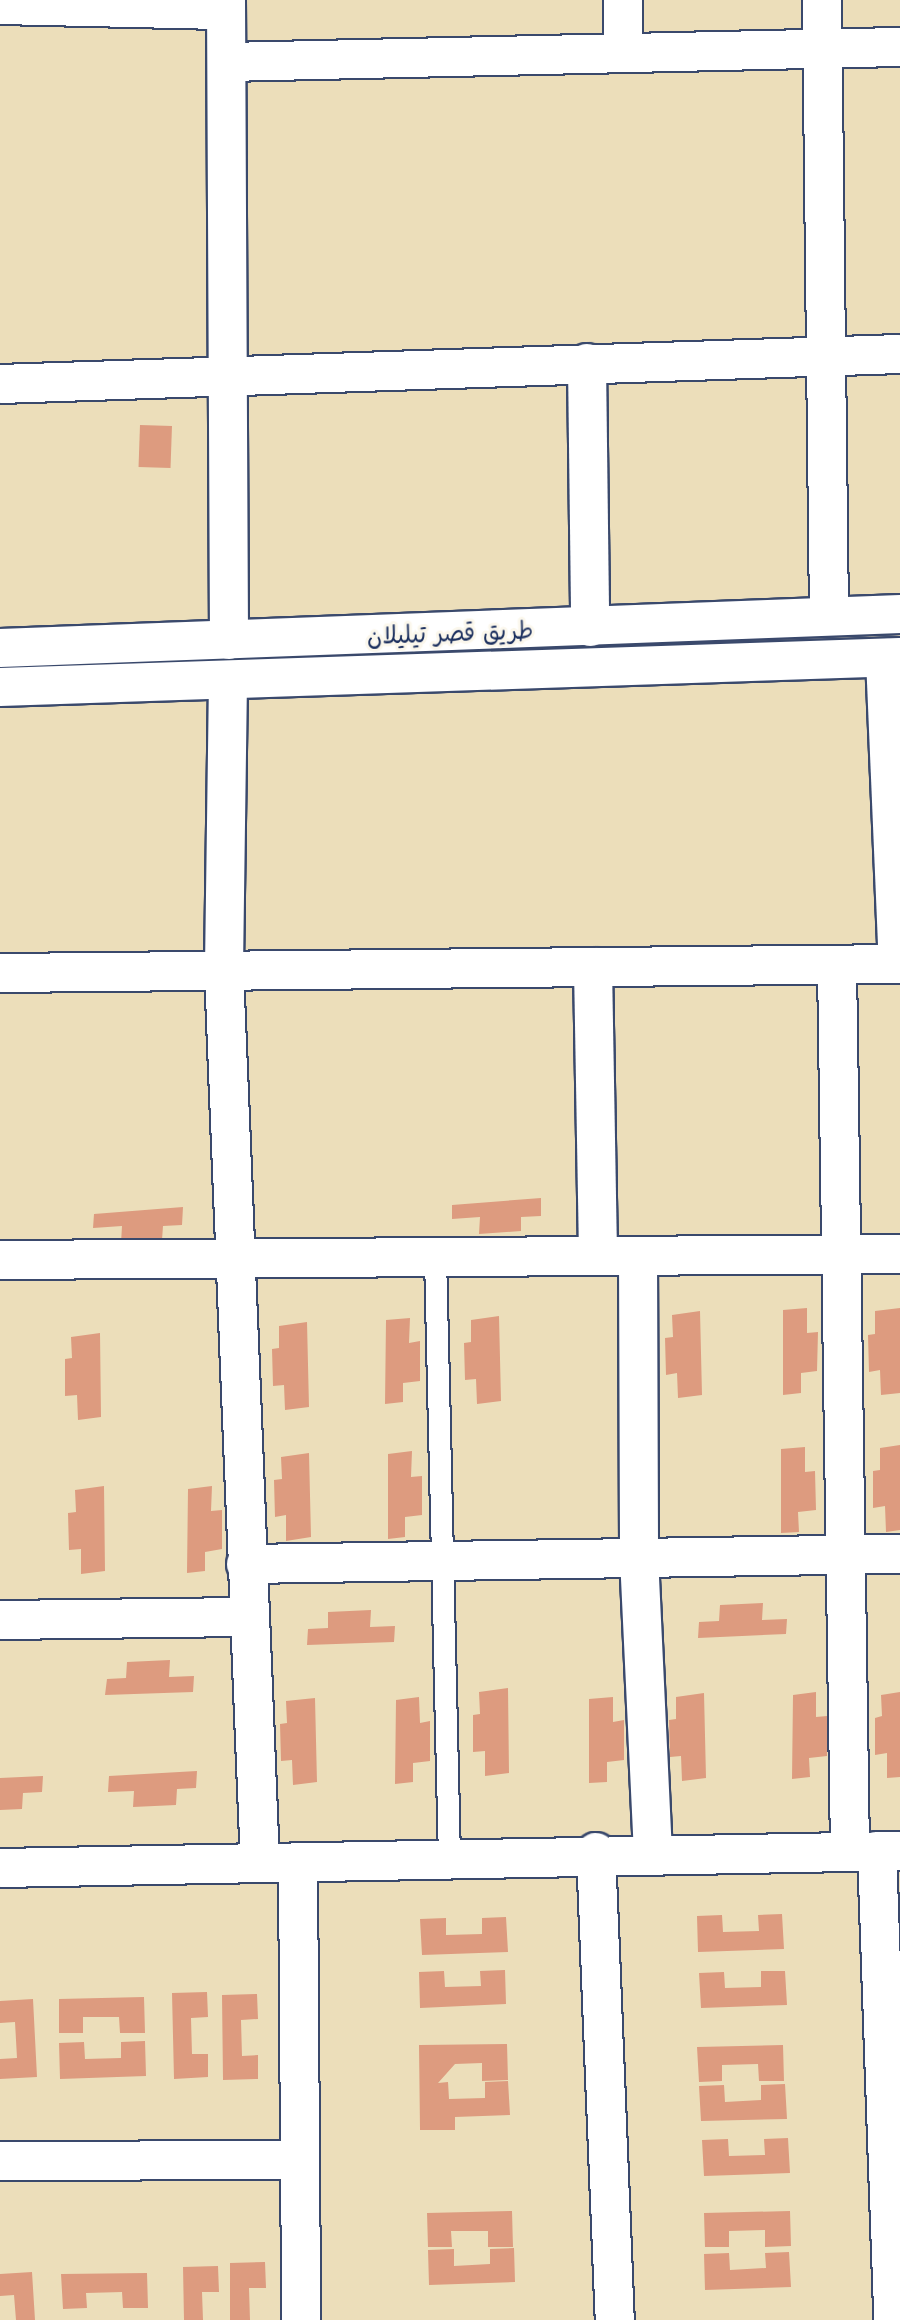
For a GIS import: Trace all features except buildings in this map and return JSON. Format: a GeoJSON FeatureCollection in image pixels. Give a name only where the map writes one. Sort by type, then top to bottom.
{"type":"FeatureCollection","features":[{"type":"Feature","properties":{"kind":"street"},"geometry":{"type":"LineString","coordinates":[[622,53],[623,0]]}},
{"type":"Feature","properties":{"kind":"street"},"geometry":{"type":"LineString","coordinates":[[822,0],[829,616]]}},
{"type":"Feature","properties":{"kind":"street"},"geometry":{"type":"LineString","coordinates":[[0,5],[226,5],[229,640]]}},
{"type":"Feature","properties":{"kind":"street"},"geometry":{"type":"LineString","coordinates":[[227,62],[822,46],[900,47]]}},
{"type":"Feature","properties":{"kind":"street"},"geometry":{"type":"LineString","coordinates":[[0,384],[228,372],[900,354]]}},
{"type":"Feature","properties":{"kind":"street"},"geometry":{"type":"LineString","coordinates":[[587,363],[590,627]]}},
{"type":"Feature","properties":{"kind":"street","name":"طريق قصر تيليلان"},"geometry":{"type":"LineString","coordinates":[[0,648],[900,614]]}},
{"type":"Feature","properties":{"kind":"street"},"geometry":{"type":"LineString","coordinates":[[0,973],[899,964],[893,657]]}},
{"type":"Feature","properties":{"kind":"street","name":"طريق قصر تيليلان"},"geometry":{"type":"LineString","coordinates":[[0,687],[893,657]]}},
{"type":"Feature","properties":{"kind":"street"},"geometry":{"type":"LineString","coordinates":[[228,680],[224,971],[247,1617],[260,1862]]}},
{"type":"Feature","properties":{"kind":"street"},"geometry":{"type":"LineString","coordinates":[[837,965],[841,1553],[875,1852],[894,2320]]}},
{"type":"Feature","properties":{"kind":"street"},"geometry":{"type":"LineString","coordinates":[[593,967],[598,1255]]}},
{"type":"Feature","properties":{"kind":"street"},"geometry":{"type":"LineString","coordinates":[[0,1260],[235,1256],[900,1254]]}},
{"type":"Feature","properties":{"kind":"street"},"geometry":{"type":"LineString","coordinates":[[638,1256],[639,1557],[653,1852]]}},
{"type":"Feature","properties":{"kind":"street"},"geometry":{"type":"LineString","coordinates":[[246,1564],[841,1553],[900,1555]]}},
{"type":"Feature","properties":{"kind":"street"},"geometry":{"type":"LineString","coordinates":[[0,1620],[247,1617]]}},
{"type":"Feature","properties":{"kind":"street"},"geometry":{"type":"LineString","coordinates":[[0,1868],[260,1862],[298,1866],[596,1852],[875,1852]]}},
{"type":"Feature","properties":{"kind":"street"},"geometry":{"type":"LineString","coordinates":[[596,1852],[615,2320]]}},
{"type":"Feature","properties":{"kind":"street"},"geometry":{"type":"LineString","coordinates":[[298,1866],[302,2320]]}},
{"type":"Feature","properties":{"kind":"street"},"geometry":{"type":"LineString","coordinates":[[0,2161],[299,2160]]}},
{"type":"Feature","properties":{"kind":"lane"},"geometry":{"type":"LineString","coordinates":[[435,1256],[449,1859]]}}]}
